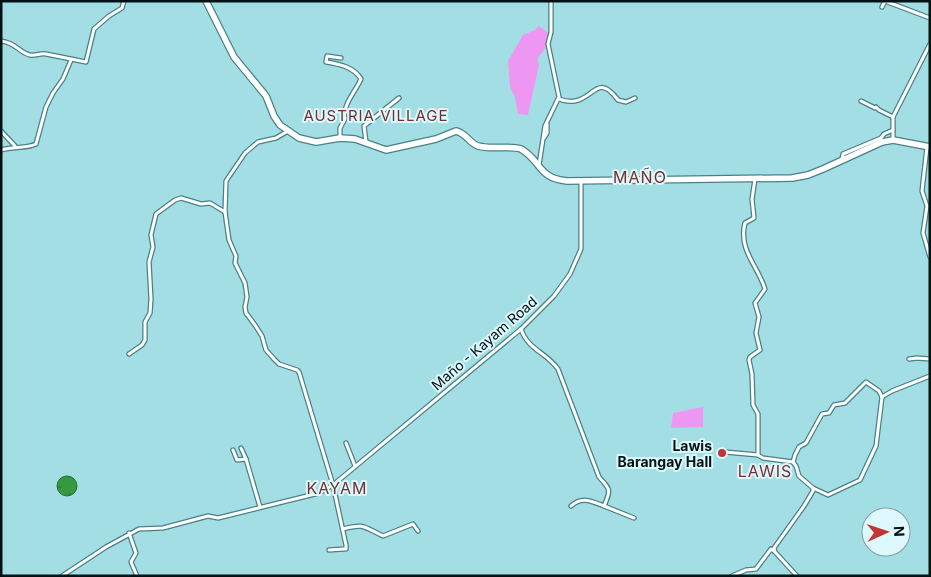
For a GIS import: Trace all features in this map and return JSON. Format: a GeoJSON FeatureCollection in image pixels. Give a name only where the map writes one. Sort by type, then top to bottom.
{"type":"FeatureCollection","features":[{"type":"Feature","properties":{"kind":"highway"},"geometry":{"type":"LineString","coordinates":[[206,1],[234,57],[266,96],[280,125],[299,138],[316,142],[340,138],[356,139],[380,149],[390,150],[436,139],[456,131],[463,134],[476,145],[496,148],[518,148],[531,157],[550,178],[581,181],[800,177],[823,169],[882,142],[893,140],[929,146]]}},
{"type":"Feature","properties":{"kind":"street"},"geometry":{"type":"LineString","coordinates":[[1,41],[13,43],[28,54],[37,56],[46,54],[86,62],[94,29],[122,8],[124,1]]}},
{"type":"Feature","properties":{"kind":"street"},"geometry":{"type":"LineString","coordinates":[[539,168],[546,123],[559,99],[556,76],[548,44],[551,32],[551,1]]}},
{"type":"Feature","properties":{"kind":"street"},"geometry":{"type":"LineString","coordinates":[[882,7],[885,1],[930,18]]}},
{"type":"Feature","properties":{"kind":"street"},"geometry":{"type":"LineString","coordinates":[[893,140],[893,117],[930,44]]}},
{"type":"Feature","properties":{"kind":"street"},"geometry":{"type":"LineString","coordinates":[[340,138],[340,128],[345,119],[344,114],[352,94],[361,79],[353,70],[326,62],[327,56],[341,58]]}},
{"type":"Feature","properties":{"kind":"street"},"geometry":{"type":"LineString","coordinates":[[1,150],[15,146],[31,146],[36,144],[46,108],[53,93],[63,79],[71,60]]}},
{"type":"Feature","properties":{"kind":"street"},"geometry":{"type":"LineString","coordinates":[[559,99],[568,102],[576,101],[598,88],[605,88],[611,91],[618,100],[626,102],[635,98]]}},
{"type":"Feature","properties":{"kind":"street"},"geometry":{"type":"LineString","coordinates":[[366,143],[364,126],[399,98]]}},
{"type":"Feature","properties":{"kind":"street"},"geometry":{"type":"LineString","coordinates":[[861,101],[893,117]]}},
{"type":"Feature","properties":{"kind":"street"},"geometry":{"type":"LineString","coordinates":[[842,160],[843,154],[881,138],[884,134],[893,130]]}},
{"type":"Feature","properties":{"kind":"street"},"geometry":{"type":"LineString","coordinates":[[1,131],[15,146]]}},
{"type":"Feature","properties":{"kind":"street"},"geometry":{"type":"LineString","coordinates":[[289,131],[276,138],[258,142],[245,154],[226,181],[225,212],[229,240],[236,256],[235,264],[246,283],[246,313],[256,325],[266,350],[274,359],[279,364],[299,372],[333,485],[343,529],[346,549],[330,550]]}},
{"type":"Feature","properties":{"kind":"street"},"geometry":{"type":"LineString","coordinates":[[929,146],[922,191],[928,206],[928,217],[923,233],[930,257]]}},
{"type":"Feature","properties":{"kind":"street"},"geometry":{"type":"LineString","coordinates":[[755,178],[752,199],[754,218],[745,223],[743,239],[746,251],[765,289],[755,303],[760,317],[756,333],[760,350],[749,360],[752,374],[753,407],[758,414],[758,455]]}},
{"type":"Feature","properties":{"kind":"street","name":"Maño - Kayam Road"},"geometry":{"type":"LineString","coordinates":[[129,533],[139,529],[163,528],[200,517],[218,518],[319,493],[333,485],[521,329],[554,296],[570,274],[580,254],[582,243],[581,181]]}},
{"type":"Feature","properties":{"kind":"street"},"geometry":{"type":"LineString","coordinates":[[129,354],[142,346],[145,340],[145,322],[150,313],[151,299],[149,262],[153,247],[151,234],[156,214],[181,198],[201,204],[210,203],[225,212]]}},
{"type":"Feature","properties":{"kind":"street"},"geometry":{"type":"LineString","coordinates":[[521,329],[529,344],[547,357],[558,369],[599,477],[609,488],[610,493],[604,506]]}},
{"type":"Feature","properties":{"kind":"street"},"geometry":{"type":"LineString","coordinates":[[909,360],[917,358],[930,359]]}},
{"type":"Feature","properties":{"kind":"street"},"geometry":{"type":"LineString","coordinates":[[882,397],[930,376]]}},
{"type":"Feature","properties":{"kind":"street"},"geometry":{"type":"LineString","coordinates":[[866,382],[879,391],[882,397],[876,446],[860,480],[828,495],[813,488],[800,476],[793,462],[794,455],[799,447],[806,443],[822,414],[829,413],[834,405],[845,404],[866,382]]}},
{"type":"Feature","properties":{"kind":"street"},"geometry":{"type":"LineString","coordinates":[[346,443],[355,466]]}},
{"type":"Feature","properties":{"kind":"street"},"geometry":{"type":"LineString","coordinates":[[241,448],[260,507]]}},
{"type":"Feature","properties":{"kind":"street"},"geometry":{"type":"LineString","coordinates":[[233,450],[236,460],[246,459]]}},
{"type":"Feature","properties":{"kind":"street"},"geometry":{"type":"LineString","coordinates":[[725,452],[758,455],[764,458],[793,462]]}},
{"type":"Feature","properties":{"kind":"street"},"geometry":{"type":"LineString","coordinates":[[774,551],[774,548],[804,506],[813,488]]}},
{"type":"Feature","properties":{"kind":"street"},"geometry":{"type":"LineString","coordinates":[[571,506],[576,501],[583,500],[634,518]]}},
{"type":"Feature","properties":{"kind":"street"},"geometry":{"type":"LineString","coordinates":[[343,529],[364,526],[383,536],[413,524],[418,531]]}},
{"type":"Feature","properties":{"kind":"street"},"geometry":{"type":"LineString","coordinates":[[62,576],[129,533],[135,551],[131,562],[137,576]]}},
{"type":"Feature","properties":{"kind":"street"},"geometry":{"type":"LineString","coordinates":[[732,576],[746,570],[755,570],[771,550],[774,551]]}},
{"type":"Feature","properties":{"kind":"street"},"geometry":{"type":"LineString","coordinates":[[774,551],[797,576]]}},
{"type":"Feature","properties":{"kind":"shaded area"},"geometry":{"type":"Polygon","coordinates":[[[539,26],[548,33],[546,44],[538,58],[539,65],[528,115],[518,114],[515,97],[510,87],[508,61],[523,35],[535,30],[539,26]]]}},
{"type":"Feature","properties":{"kind":"shaded area"},"geometry":{"type":"Polygon","coordinates":[[[703,407],[703,427],[671,428],[673,413],[703,407]]]}},
{"type":"Feature","properties":{"kind":"water"},"geometry":{"type":"Polygon","coordinates":[[[67,476],[74,479],[77,486],[74,493],[67,496],[60,493],[57,486],[60,479],[67,476]]]}},
{"type":"Feature","properties":{"kind":"place","name":"Lawis Barangay Hall"},"geometry":{"type":"Point","coordinates":[722,453]}},
{"type":"Feature","properties":{"kind":"district","name":"AUSTRIA VILLAGE"},"geometry":{"type":"Point","coordinates":[376,115]}},
{"type":"Feature","properties":{"kind":"district","name":"MAÑO"},"geometry":{"type":"Point","coordinates":[640,177]}},
{"type":"Feature","properties":{"kind":"district","name":"LAWIS"},"geometry":{"type":"Point","coordinates":[765,471]}},
{"type":"Feature","properties":{"kind":"district","name":"KAYAM"},"geometry":{"type":"Point","coordinates":[337,488]}}]}
